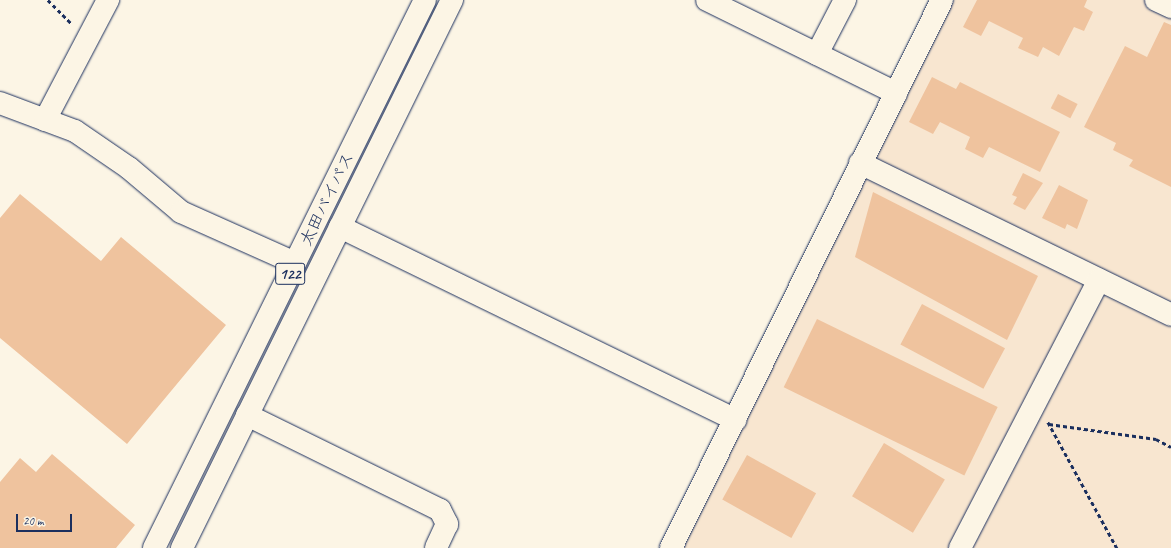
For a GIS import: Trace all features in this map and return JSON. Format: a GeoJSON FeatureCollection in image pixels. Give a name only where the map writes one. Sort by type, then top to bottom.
{"type":"FeatureCollection","features":[{"type":"Feature","properties":{"kind":"main road"},"geometry":{"type":"LineString","coordinates":[[45,120],[108,0]]}},
{"type":"Feature","properties":{"kind":"main road","name":"太田バイパス"},"geometry":{"type":"LineString","coordinates":[[154,548],[425,0]]}},
{"type":"Feature","properties":{"kind":"main road","name":"太田バイパス"},"geometry":{"type":"LineString","coordinates":[[182,548],[452,0]]}},
{"type":"Feature","properties":{"kind":"main road"},"geometry":{"type":"LineString","coordinates":[[707,0],[896,93]]}},
{"type":"Feature","properties":{"kind":"main road"},"geometry":{"type":"LineString","coordinates":[[817,54],[845,0]]}},
{"type":"Feature","properties":{"kind":"main road"},"geometry":{"type":"LineString","coordinates":[[671,548],[860,163],[942,0]]}},
{"type":"Feature","properties":{"kind":"main road"},"geometry":{"type":"LineString","coordinates":[[1156,0],[1171,7]]}},
{"type":"Feature","properties":{"kind":"main road"},"geometry":{"type":"LineString","coordinates":[[0,103],[75,131],[103,148],[181,212],[295,263]]}},
{"type":"Feature","properties":{"kind":"main road"},"geometry":{"type":"LineString","coordinates":[[860,163],[1171,315]]}},
{"type":"Feature","properties":{"kind":"main road"},"geometry":{"type":"LineString","coordinates":[[340,228],[735,420]]}},
{"type":"Feature","properties":{"kind":"main road"},"geometry":{"type":"LineString","coordinates":[[960,548],[1099,280]]}},
{"type":"Feature","properties":{"kind":"main road"},"geometry":{"type":"LineString","coordinates":[[247,415],[440,510],[447,524],[436,548]]}},
{"type":"Feature","properties":{"kind":"path"},"geometry":{"type":"LineString","coordinates":[[48,0],[87,38]]}},
{"type":"Feature","properties":{"kind":"path"},"geometry":{"type":"LineString","coordinates":[[1036,401],[1117,548]]}},
{"type":"Feature","properties":{"kind":"path"},"geometry":{"type":"LineString","coordinates":[[1049,424],[1156,439],[1171,448]]}},
{"type":"Feature","properties":{"kind":"shaded area"},"geometry":{"type":"Polygon","coordinates":[[[954,0],[1171,0],[1171,548],[682,548],[954,0]]]}},
{"type":"Feature","properties":{"kind":"building"},"geometry":{"type":"Polygon","coordinates":[[[977,0],[1087,0],[1084,7],[1093,12],[1084,31],[1074,27],[1059,56],[1043,47],[1038,57],[1018,48],[1023,38],[989,21],[981,36],[963,27],[977,0]]]}},
{"type":"Feature","properties":{"kind":"building"},"geometry":{"type":"Polygon","coordinates":[[[1164,22],[1171,25],[1171,187],[1129,166],[1133,160],[1113,150],[1116,143],[1084,127],[1125,46],[1147,57],[1164,22]]]}},
{"type":"Feature","properties":{"kind":"building"},"geometry":{"type":"Polygon","coordinates":[[[932,77],[956,89],[960,82],[1060,132],[1040,172],[989,147],[983,158],[965,149],[970,137],[940,122],[933,134],[909,122],[932,77]]]}},
{"type":"Feature","properties":{"kind":"building"},"geometry":{"type":"Polygon","coordinates":[[[1058,94],[1078,104],[1070,118],[1051,108],[1058,94]]]}},
{"type":"Feature","properties":{"kind":"building"},"geometry":{"type":"Polygon","coordinates":[[[1023,173],[1043,183],[1025,210],[1013,204],[1017,197],[1012,195],[1023,173]]]}},
{"type":"Feature","properties":{"kind":"building"},"geometry":{"type":"Polygon","coordinates":[[[1059,185],[1088,200],[1077,229],[1067,224],[1065,229],[1042,218],[1059,185]]]}},
{"type":"Feature","properties":{"kind":"building"},"geometry":{"type":"Polygon","coordinates":[[[873,192],[1038,276],[1007,340],[855,257],[873,192]]]}},
{"type":"Feature","properties":{"kind":"building"},"geometry":{"type":"Polygon","coordinates":[[[20,194],[101,261],[121,237],[226,325],[127,444],[0,338],[0,218],[20,194]]]}},
{"type":"Feature","properties":{"kind":"building"},"geometry":{"type":"Polygon","coordinates":[[[922,304],[1005,348],[983,389],[900,345],[922,304]]]}},
{"type":"Feature","properties":{"kind":"building"},"geometry":{"type":"Polygon","coordinates":[[[817,319],[998,407],[964,475],[784,387],[817,319]]]}},
{"type":"Feature","properties":{"kind":"building"},"geometry":{"type":"Polygon","coordinates":[[[884,443],[945,480],[913,533],[852,496],[884,443]]]}},
{"type":"Feature","properties":{"kind":"building"},"geometry":{"type":"Polygon","coordinates":[[[52,454],[135,525],[116,548],[0,548],[0,482],[20,458],[36,472],[52,454]]]}},
{"type":"Feature","properties":{"kind":"building"},"geometry":{"type":"Polygon","coordinates":[[[747,455],[816,493],[791,538],[722,500],[747,455]]]}}]}
